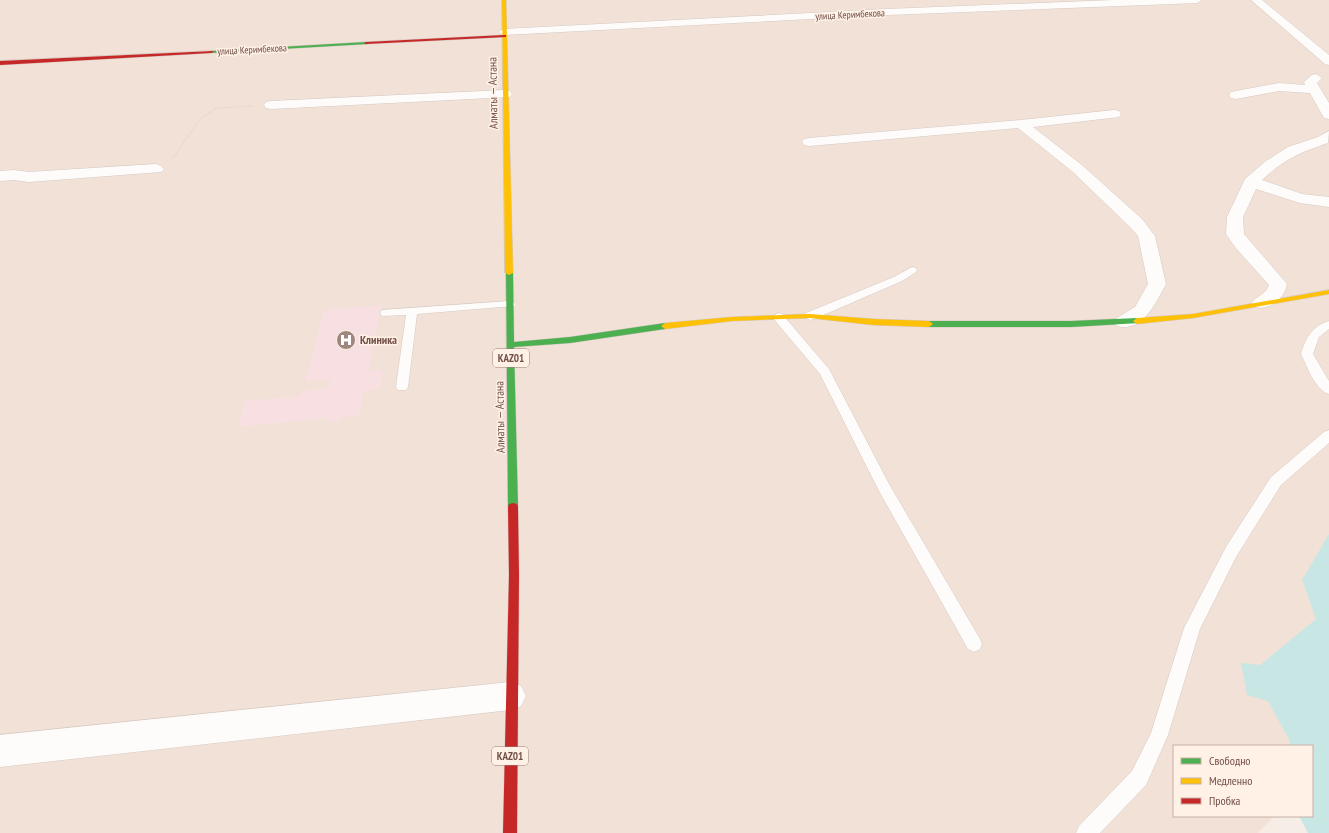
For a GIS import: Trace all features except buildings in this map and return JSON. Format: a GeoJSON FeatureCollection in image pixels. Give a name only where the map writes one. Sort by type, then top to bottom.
{"type":"FeatureCollection","features":[{"type":"Feature","properties":{"kind":"main road","name":"Алматы — Астана"},"geometry":{"type":"LineString","coordinates":[[504,0],[514,575],[510,833]]}},
{"type":"Feature","properties":{"kind":"main road","name":"улица Керимбекова"},"geometry":{"type":"LineString","coordinates":[[0,63],[504,34]]}},
{"type":"Feature","properties":{"kind":"main road"},"geometry":{"type":"LineString","coordinates":[[511,345],[570,340],[661,326],[732,319],[778,317],[810,316],[873,322],[952,325],[1124,322],[1193,316],[1329,292]]}},
{"type":"Feature","properties":{"kind":"street","name":"улица Керимбекова"},"geometry":{"type":"LineString","coordinates":[[504,34],[1015,3],[1197,0]]}},
{"type":"Feature","properties":{"kind":"street"},"geometry":{"type":"LineString","coordinates":[[1256,0],[1329,61]]}},
{"type":"Feature","properties":{"kind":"street"},"geometry":{"type":"LineString","coordinates":[[1329,68],[1310,82],[1329,115]]}},
{"type":"Feature","properties":{"kind":"street"},"geometry":{"type":"LineString","coordinates":[[1236,94],[1279,87],[1314,89]]}},
{"type":"Feature","properties":{"kind":"street"},"geometry":{"type":"LineString","coordinates":[[271,105],[505,94]]}},
{"type":"Feature","properties":{"kind":"street"},"geometry":{"type":"LineString","coordinates":[[809,142],[1021,124],[1114,114]]}},
{"type":"Feature","properties":{"kind":"street"},"geometry":{"type":"LineString","coordinates":[[1021,124],[1114,200],[1146,236],[1157,284],[1142,311],[1124,322]]}},
{"type":"Feature","properties":{"kind":"street"},"geometry":{"type":"LineString","coordinates":[[1261,303],[1271,298],[1276,293],[1278,284],[1241,243],[1235,234],[1235,217],[1252,182],[1270,164],[1293,150],[1323,140],[1329,135]]}},
{"type":"Feature","properties":{"kind":"street"},"geometry":{"type":"LineString","coordinates":[[0,176],[14,175],[29,177],[156,169]]}},
{"type":"Feature","properties":{"kind":"street"},"geometry":{"type":"LineString","coordinates":[[1252,182],[1300,198],[1329,202]]}},
{"type":"Feature","properties":{"kind":"street"},"geometry":{"type":"LineString","coordinates":[[0,751],[511,696]]}},
{"type":"Feature","properties":{"kind":"lane"},"geometry":{"type":"LineString","coordinates":[[810,316],[898,279],[912,270]]}},
{"type":"Feature","properties":{"kind":"lane"},"geometry":{"type":"LineString","coordinates":[[386,313],[510,304]]}},
{"type":"Feature","properties":{"kind":"lane"},"geometry":{"type":"LineString","coordinates":[[402,387],[412,311]]}},
{"type":"Feature","properties":{"kind":"lane"},"geometry":{"type":"LineString","coordinates":[[778,317],[825,372],[884,487],[974,644]]}},
{"type":"Feature","properties":{"kind":"lane"},"geometry":{"type":"LineString","coordinates":[[1329,325],[1318,330],[1307,354],[1321,380],[1329,390]]}},
{"type":"Feature","properties":{"kind":"lane"},"geometry":{"type":"LineString","coordinates":[[1086,833],[1139,778],[1158,735],[1192,628],[1231,552],[1276,481],[1329,436]]}},
{"type":"Feature","properties":{"kind":"path"},"geometry":{"type":"LineString","coordinates":[[156,169],[166,167],[200,120],[217,108],[271,105]]}},
{"type":"Feature","properties":{"kind":"shaded area"},"geometry":{"type":"Polygon","coordinates":[[[0,0],[1329,0],[1329,763],[1313,747],[1313,745],[1173,745],[1173,817],[1274,817],[1258,833],[0,833],[0,0]]]}},
{"type":"Feature","properties":{"kind":"shaded area","name":"Клиника"},"geometry":{"type":"Polygon","coordinates":[[[381,305],[369,371],[383,370],[380,389],[364,391],[359,416],[339,418],[338,422],[328,423],[329,418],[237,427],[245,401],[299,396],[301,391],[329,388],[331,379],[305,382],[324,310],[381,305]]]}},
{"type":"Feature","properties":{"kind":"water"},"geometry":{"type":"Polygon","coordinates":[[[1329,534],[1329,833],[1308,833],[1300,817],[1313,817],[1313,745],[1290,745],[1290,741],[1268,701],[1247,695],[1241,663],[1260,665],[1316,619],[1302,580],[1329,534]]]}},
{"type":"Feature","properties":{"kind":"traffic: fast"},"geometry":{"type":"LineString","coordinates":[[211,52],[366,43]]}},
{"type":"Feature","properties":{"kind":"traffic: fast"},"geometry":{"type":"LineString","coordinates":[[509,273],[513,507]]}},
{"type":"Feature","properties":{"kind":"traffic: fast"},"geometry":{"type":"LineString","coordinates":[[929,324],[1071,324],[1137,321]]}},
{"type":"Feature","properties":{"kind":"traffic: fast"},"geometry":{"type":"LineString","coordinates":[[511,345],[570,340],[665,326]]}},
{"type":"Feature","properties":{"kind":"traffic: slow"},"geometry":{"type":"LineString","coordinates":[[504,0],[509,273]]}},
{"type":"Feature","properties":{"kind":"traffic: slow"},"geometry":{"type":"LineString","coordinates":[[1137,321],[1193,316],[1329,292]]}},
{"type":"Feature","properties":{"kind":"traffic: slow"},"geometry":{"type":"LineString","coordinates":[[665,326],[732,319],[810,316],[873,322],[929,324]]}},
{"type":"Feature","properties":{"kind":"traffic: jam"},"geometry":{"type":"LineString","coordinates":[[366,43],[504,36]]}},
{"type":"Feature","properties":{"kind":"traffic: jam"},"geometry":{"type":"LineString","coordinates":[[0,63],[211,52]]}},
{"type":"Feature","properties":{"kind":"traffic: jam"},"geometry":{"type":"LineString","coordinates":[[510,833],[514,575],[513,507]]}},
{"type":"Feature","properties":{"kind":"place","name":"Клиника"},"geometry":{"type":"Point","coordinates":[346,340]}}]}
